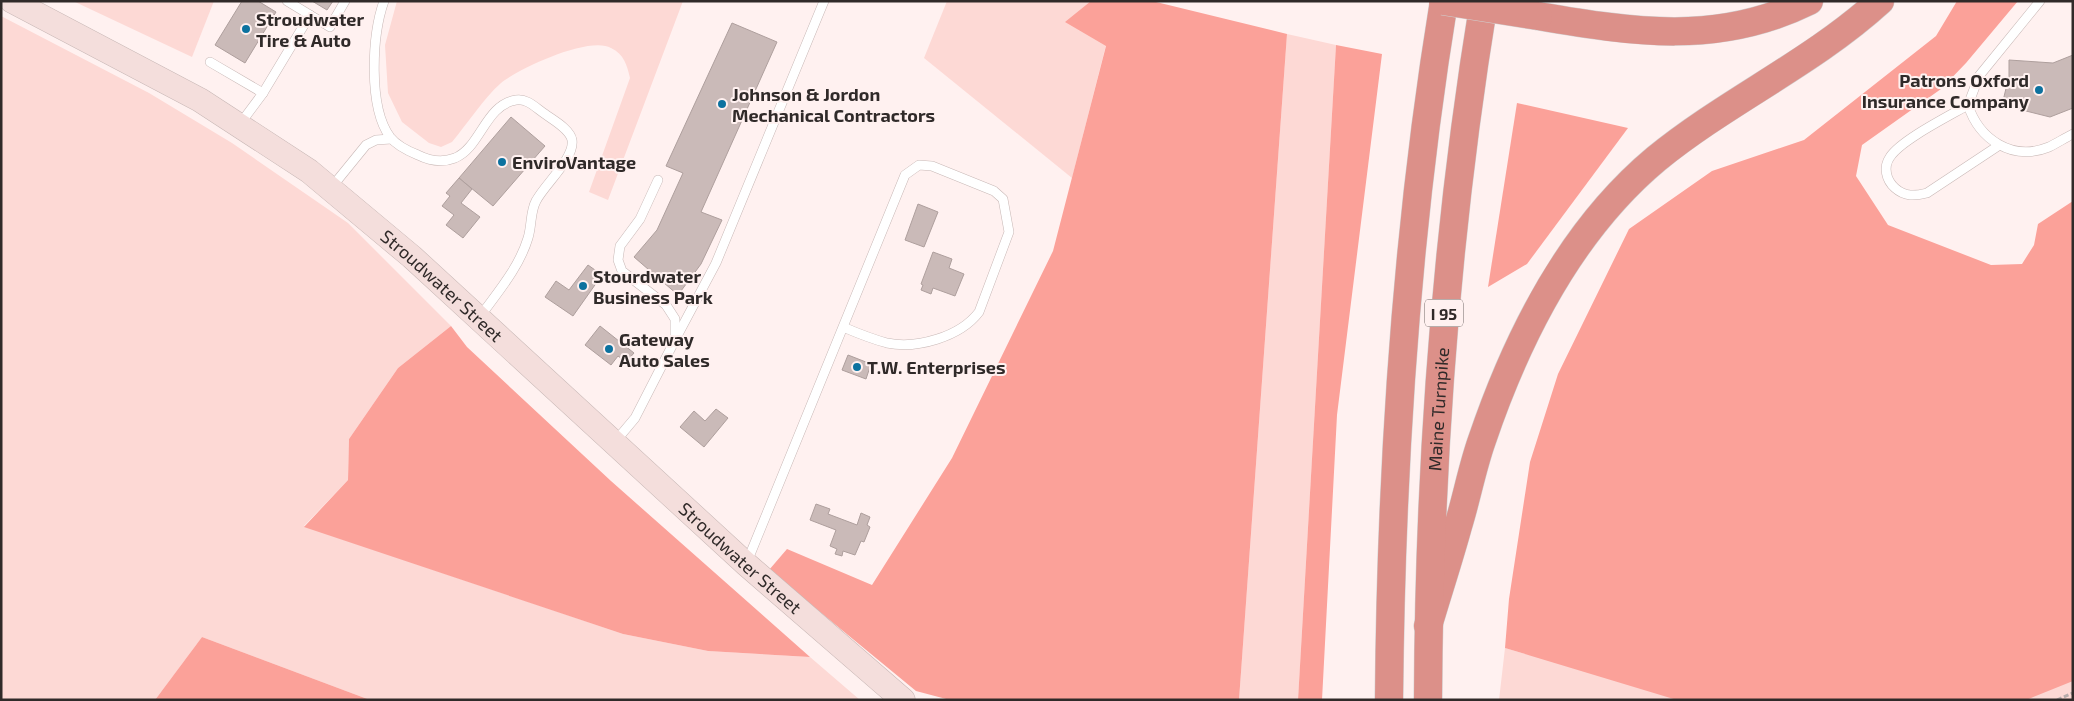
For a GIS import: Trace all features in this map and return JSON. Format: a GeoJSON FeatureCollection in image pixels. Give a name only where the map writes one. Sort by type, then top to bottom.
{"type":"FeatureCollection","features":[{"type":"Feature","properties":{"kind":"highway"},"geometry":{"type":"LineString","coordinates":[[1426,1],[1419,60],[1430,86]]}},
{"type":"Feature","properties":{"kind":"highway"},"geometry":{"type":"LineString","coordinates":[[1444,1],[1664,18],[1706,16],[1747,9],[1769,1]]}},
{"type":"Feature","properties":{"kind":"highway","name":"I 95"},"geometry":{"type":"LineString","coordinates":[[1389,700],[1390,578],[1401,366],[1430,86],[1444,1]]}},
{"type":"Feature","properties":{"kind":"highway","name":"Maine Turnpike"},"geometry":{"type":"LineString","coordinates":[[1428,700],[1430,556],[1441,351],[1451,246],[1484,1]]}},
{"type":"Feature","properties":{"kind":"highway"},"geometry":{"type":"LineString","coordinates":[[1538,7],[1615,29],[1699,32],[1760,20],[1809,1]]}},
{"type":"Feature","properties":{"kind":"highway"},"geometry":{"type":"LineString","coordinates":[[1428,626],[1481,442],[1495,403],[1530,326],[1572,254],[1608,208],[1655,160],[1688,134],[1828,43],[1880,1]]}},
{"type":"Feature","properties":{"kind":"main road","name":"Stroudwater Street"},"geometry":{"type":"LineString","coordinates":[[12,1],[144,69],[240,125],[331,188],[376,225],[479,318],[746,564],[903,700]]}},
{"type":"Feature","properties":{"kind":"lane"},"geometry":{"type":"LineString","coordinates":[[287,1],[330,27],[345,1]]}},
{"type":"Feature","properties":{"kind":"lane"},"geometry":{"type":"LineString","coordinates":[[384,1],[375,38],[374,67],[384,128],[391,139],[405,149],[425,158],[440,162],[454,158],[463,153],[497,109],[506,102],[519,99],[527,101],[566,129],[572,138],[571,148],[567,157],[536,201],[528,239],[516,264],[479,318]]}},
{"type":"Feature","properties":{"kind":"lane"},"geometry":{"type":"LineString","coordinates":[[614,443],[635,418],[716,262],[824,1]]}},
{"type":"Feature","properties":{"kind":"lane"},"geometry":{"type":"LineString","coordinates":[[1998,146],[1927,192],[1914,196],[1900,193],[1889,183],[1885,167],[1890,156],[1901,146],[1968,105],[1979,76],[2040,1]]}},
{"type":"Feature","properties":{"kind":"lane"},"geometry":{"type":"LineString","coordinates":[[240,125],[263,93],[310,15]]}},
{"type":"Feature","properties":{"kind":"lane"},"geometry":{"type":"LineString","coordinates":[[210,62],[263,93]]}},
{"type":"Feature","properties":{"kind":"lane"},"geometry":{"type":"LineString","coordinates":[[1968,105],[1973,120],[1984,135],[1998,146],[2016,151],[2035,151],[2073,134]]}},
{"type":"Feature","properties":{"kind":"lane"},"geometry":{"type":"LineString","coordinates":[[331,188],[366,145],[376,140],[391,139]]}},
{"type":"Feature","properties":{"kind":"lane"},"geometry":{"type":"LineString","coordinates":[[746,564],[904,175],[919,165],[932,166],[994,191],[1003,199],[1009,232],[979,312],[968,324],[945,336],[922,342],[902,343],[888,343],[843,327]]}},
{"type":"Feature","properties":{"kind":"lane"},"geometry":{"type":"LineString","coordinates":[[658,180],[640,219],[620,246],[618,260],[622,271],[666,305],[675,319],[675,340]]}},
{"type":"Feature","properties":{"kind":"path"},"geometry":{"type":"LineString","coordinates":[[2057,700],[2073,694]]}},
{"type":"Feature","properties":{"kind":"shaded area"},"geometry":{"type":"Polygon","coordinates":[[[73,1],[214,1],[192,57],[73,1]]]}},
{"type":"Feature","properties":{"kind":"shaded area"},"geometry":{"type":"Polygon","coordinates":[[[397,1],[683,1],[608,200],[589,192],[630,78],[626,64],[619,53],[601,45],[587,46],[538,62],[501,83],[452,142],[441,147],[429,143],[402,122],[388,93],[385,45],[397,1]]]}},
{"type":"Feature","properties":{"kind":"shaded area"},"geometry":{"type":"Polygon","coordinates":[[[947,1],[1091,1],[1106,45],[1072,178],[924,58],[947,1]]]}},
{"type":"Feature","properties":{"kind":"shaded area"},"geometry":{"type":"Polygon","coordinates":[[[1091,1],[1152,1],[1287,34],[1239,700],[950,700],[916,691],[769,570],[787,549],[872,585],[952,458],[1053,251],[1106,46],[1065,22],[1091,1]]]}},
{"type":"Feature","properties":{"kind":"shaded area"},"geometry":{"type":"Polygon","coordinates":[[[1957,1],[2018,1],[1966,63],[1941,89],[1862,145],[1856,176],[1888,225],[1991,265],[2022,264],[2034,245],[2038,224],[2073,201],[2073,681],[2026,700],[1677,700],[1505,648],[1509,599],[1530,462],[1558,374],[1629,229],[1712,171],[1804,140],[1936,36],[1957,1]]]}},
{"type":"Feature","properties":{"kind":"shaded area"},"geometry":{"type":"Polygon","coordinates":[[[1,16],[149,93],[232,143],[348,223],[451,326],[398,368],[349,439],[348,480],[304,526],[623,634],[708,651],[810,657],[860,700],[370,700],[202,637],[155,700],[1,700],[1,16]]]}},
{"type":"Feature","properties":{"kind":"shaded area"},"geometry":{"type":"Polygon","coordinates":[[[1287,34],[1336,45],[1298,700],[1239,700],[1287,34]]]}},
{"type":"Feature","properties":{"kind":"shaded area"},"geometry":{"type":"Polygon","coordinates":[[[1336,45],[1382,54],[1337,415],[1322,700],[1298,700],[1336,45]]]}},
{"type":"Feature","properties":{"kind":"shaded area"},"geometry":{"type":"Polygon","coordinates":[[[1517,103],[1628,128],[1527,264],[1488,287],[1517,103]]]}},
{"type":"Feature","properties":{"kind":"shaded area"},"geometry":{"type":"Polygon","coordinates":[[[451,326],[467,347],[611,481],[810,657],[708,651],[623,634],[304,527],[348,480],[349,439],[398,368],[451,326]]]}},
{"type":"Feature","properties":{"kind":"shaded area"},"geometry":{"type":"Polygon","coordinates":[[[202,637],[370,700],[155,700],[202,637]]]}},
{"type":"Feature","properties":{"kind":"shaded area"},"geometry":{"type":"Polygon","coordinates":[[[1505,648],[1525,654],[1766,700],[1499,700],[1505,648]]]}},
{"type":"Feature","properties":{"kind":"shaded area"},"geometry":{"type":"Polygon","coordinates":[[[2073,663],[2073,700],[1978,700],[2073,663]]]}},
{"type":"Feature","properties":{"kind":"building","name":"Stroudwater Tire & Auto"},"geometry":{"type":"Polygon","coordinates":[[[242,1],[258,1],[276,12],[245,63],[215,45],[242,1]]]}},
{"type":"Feature","properties":{"kind":"building"},"geometry":{"type":"Polygon","coordinates":[[[312,1],[333,1],[327,10],[312,1]]]}},
{"type":"Feature","properties":{"kind":"building","name":"Johnson & Jordon Mechanical Contractors"},"geometry":{"type":"Polygon","coordinates":[[[732,23],[777,42],[701,212],[722,220],[701,264],[678,295],[634,257],[657,230],[683,173],[666,166],[732,23]]]}},
{"type":"Feature","properties":{"kind":"building","name":"Patrons Oxford Insurance Company"},"geometry":{"type":"Polygon","coordinates":[[[2073,55],[2073,108],[2050,117],[2002,105],[2009,76],[2009,60],[2053,63],[2073,55]]]}},
{"type":"Feature","properties":{"kind":"building","name":"EnviroVantage"},"geometry":{"type":"Polygon","coordinates":[[[511,117],[545,146],[493,206],[459,178],[511,117]]]}},
{"type":"Feature","properties":{"kind":"building"},"geometry":{"type":"Polygon","coordinates":[[[459,178],[472,189],[461,203],[480,217],[463,238],[446,225],[454,215],[442,206],[450,196],[446,193],[459,178]]]}},
{"type":"Feature","properties":{"kind":"building"},"geometry":{"type":"Polygon","coordinates":[[[918,204],[938,212],[924,247],[905,240],[918,204]]]}},
{"type":"Feature","properties":{"kind":"building"},"geometry":{"type":"Polygon","coordinates":[[[933,252],[952,259],[949,268],[964,274],[955,296],[933,288],[931,294],[921,290],[923,285],[921,284],[933,252]]]}},
{"type":"Feature","properties":{"kind":"building","name":"Stourdwater Business Park"},"geometry":{"type":"Polygon","coordinates":[[[588,265],[602,275],[573,316],[545,297],[556,281],[569,290],[588,265]]]}},
{"type":"Feature","properties":{"kind":"building","name":"Gateway Auto Sales"},"geometry":{"type":"Polygon","coordinates":[[[600,326],[634,353],[626,362],[618,356],[611,365],[585,345],[600,326]]]}},
{"type":"Feature","properties":{"kind":"building","name":"T.W. Enterprises"},"geometry":{"type":"Polygon","coordinates":[[[848,355],[871,364],[866,379],[842,370],[848,355]]]}},
{"type":"Feature","properties":{"kind":"building"},"geometry":{"type":"Polygon","coordinates":[[[716,409],[728,418],[704,447],[680,427],[694,411],[705,421],[716,409]]]}},
{"type":"Feature","properties":{"kind":"building"},"geometry":{"type":"Polygon","coordinates":[[[816,504],[830,509],[828,514],[857,525],[861,513],[870,517],[867,525],[870,527],[864,542],[861,541],[855,555],[843,551],[842,556],[835,554],[837,549],[830,546],[836,530],[810,520],[816,504]]]}},
{"type":"Feature","properties":{"kind":"place","name":"Stroudwater Tire & Auto"},"geometry":{"type":"Point","coordinates":[246,29]}},
{"type":"Feature","properties":{"kind":"place","name":"Patrons Oxford Insurance Company"},"geometry":{"type":"Point","coordinates":[2039,90]}},
{"type":"Feature","properties":{"kind":"place","name":"Johnson & Jordon Mechanical Contractors"},"geometry":{"type":"Point","coordinates":[722,104]}},
{"type":"Feature","properties":{"kind":"place","name":"EnviroVantage"},"geometry":{"type":"Point","coordinates":[502,162]}},
{"type":"Feature","properties":{"kind":"place","name":"Stourdwater Business Park"},"geometry":{"type":"Point","coordinates":[583,286]}},
{"type":"Feature","properties":{"kind":"place","name":"Gateway Auto Sales"},"geometry":{"type":"Point","coordinates":[609,349]}},
{"type":"Feature","properties":{"kind":"place","name":"T.W. Enterprises"},"geometry":{"type":"Point","coordinates":[857,367]}}]}
